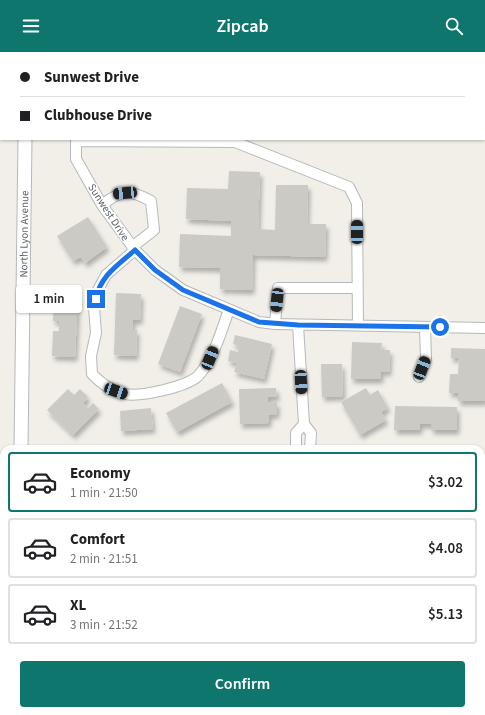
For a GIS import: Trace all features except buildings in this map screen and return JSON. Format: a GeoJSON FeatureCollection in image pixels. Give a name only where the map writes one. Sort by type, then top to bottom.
{"type":"FeatureCollection","features":[{"type":"Feature","properties":{"kind":"street","name":"North Lyon Avenue"},"geometry":{"type":"LineString","coordinates":[[20,445],[24,140]]}},
{"type":"Feature","properties":{"kind":"street","name":"Sunwest Drive"},"geometry":{"type":"LineString","coordinates":[[76,140],[76,159],[102,204],[133,249],[155,270],[183,290],[259,322],[298,325],[485,328]]}},
{"type":"Feature","properties":{"kind":"street"},"geometry":{"type":"LineString","coordinates":[[76,140],[235,142],[349,187],[357,203],[358,326]]}},
{"type":"Feature","properties":{"kind":"street"},"geometry":{"type":"LineString","coordinates":[[102,204],[115,194],[135,192],[151,201],[154,230],[106,275],[98,290],[95,302],[96,333],[91,356],[92,374],[106,388],[126,394],[148,393],[177,386],[197,376],[210,358],[229,310]]}},
{"type":"Feature","properties":{"kind":"street"},"geometry":{"type":"LineString","coordinates":[[275,324],[278,288],[358,288]]}},
{"type":"Feature","properties":{"kind":"street"},"geometry":{"type":"LineString","coordinates":[[298,325],[304,424],[311,433],[310,445]]}},
{"type":"Feature","properties":{"kind":"street"},"geometry":{"type":"LineString","coordinates":[[419,377],[426,359],[425,327]]}},
{"type":"Feature","properties":{"kind":"street"},"geometry":{"type":"LineString","coordinates":[[296,445],[296,433],[304,424]]}},
{"type":"Feature","properties":{"kind":"route"},"geometry":{"type":"LineString","coordinates":[[96,299],[98,290],[106,275],[135,250],[155,270],[183,290],[259,322],[298,325],[440,327]]}}]}
